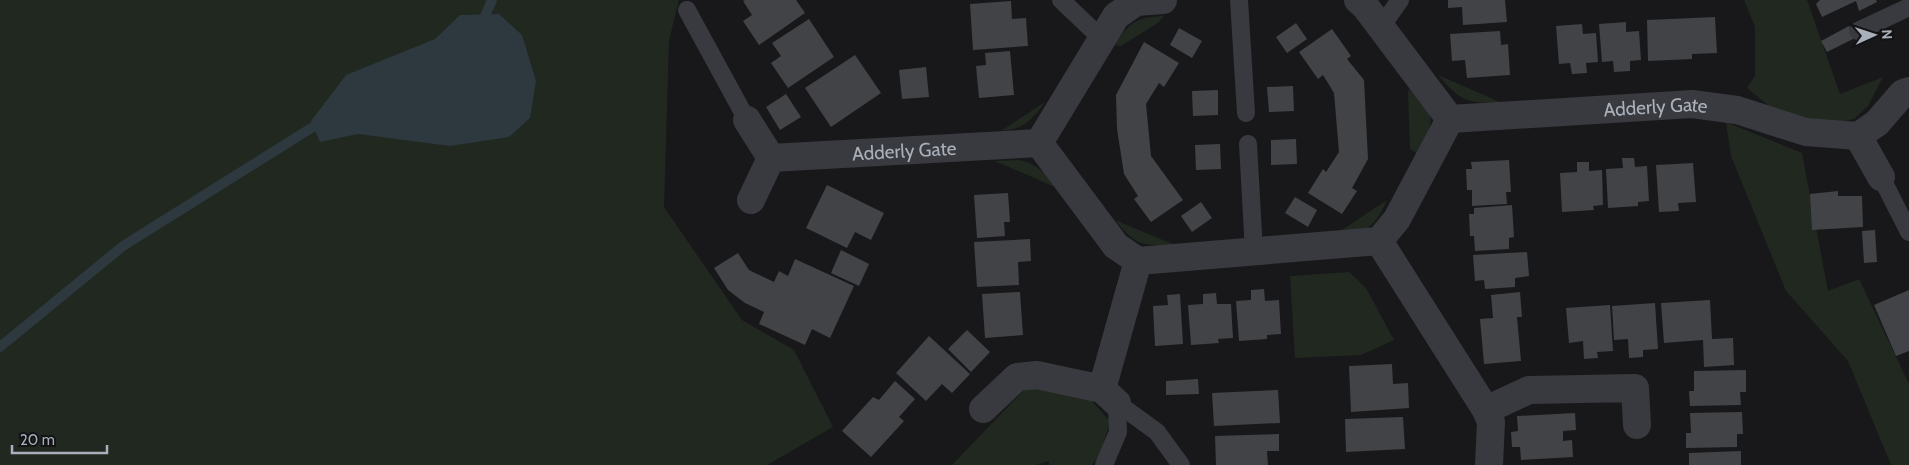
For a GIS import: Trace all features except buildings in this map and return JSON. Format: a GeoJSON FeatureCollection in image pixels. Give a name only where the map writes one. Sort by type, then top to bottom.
{"type":"FeatureCollection","features":[{"type":"Feature","properties":{"kind":"street"},"geometry":{"type":"LineString","coordinates":[[1163,0],[1136,2],[1116,16],[1038,143],[1116,246],[1138,261],[1379,241],[1397,219],[1450,119],[1381,27],[1358,0]]}},
{"type":"Feature","properties":{"kind":"street"},"geometry":{"type":"LineString","coordinates":[[1881,177],[1858,136],[1877,123],[1903,93],[1909,91]]}},
{"type":"Feature","properties":{"kind":"street","name":"Adderly Gate"},"geometry":{"type":"LineString","coordinates":[[1450,119],[1692,104],[1737,110],[1806,132],[1858,136]]}},
{"type":"Feature","properties":{"kind":"street"},"geometry":{"type":"LineString","coordinates":[[747,120],[771,158],[751,200]]}},
{"type":"Feature","properties":{"kind":"street","name":"Adderly Gate"},"geometry":{"type":"LineString","coordinates":[[771,158],[1038,143]]}},
{"type":"Feature","properties":{"kind":"street"},"geometry":{"type":"LineString","coordinates":[[1379,241],[1486,410],[1491,422],[1489,465]]}},
{"type":"Feature","properties":{"kind":"street"},"geometry":{"type":"LineString","coordinates":[[983,409],[1017,377],[1038,375],[1110,396],[1138,261]]}},
{"type":"Feature","properties":{"kind":"street"},"geometry":{"type":"LineString","coordinates":[[1486,410],[1529,390],[1635,388],[1637,425]]}},
{"type":"Feature","properties":{"kind":"lane"},"geometry":{"type":"LineString","coordinates":[[1061,0],[1102,39]]}},
{"type":"Feature","properties":{"kind":"lane"},"geometry":{"type":"LineString","coordinates":[[1239,0],[1246,113]]}},
{"type":"Feature","properties":{"kind":"lane"},"geometry":{"type":"LineString","coordinates":[[1381,27],[1400,0]]}},
{"type":"Feature","properties":{"kind":"lane"},"geometry":{"type":"LineString","coordinates":[[1858,31],[1909,7]]}},
{"type":"Feature","properties":{"kind":"lane"},"geometry":{"type":"LineString","coordinates":[[687,10],[747,120]]}},
{"type":"Feature","properties":{"kind":"lane"},"geometry":{"type":"LineString","coordinates":[[1248,144],[1254,252]]}},
{"type":"Feature","properties":{"kind":"lane"},"geometry":{"type":"LineString","coordinates":[[1881,177],[1909,232]]}},
{"type":"Feature","properties":{"kind":"lane"},"geometry":{"type":"LineString","coordinates":[[1104,465],[1118,432],[1110,396]]}},
{"type":"Feature","properties":{"kind":"lane"},"geometry":{"type":"LineString","coordinates":[[1110,396],[1157,432],[1181,465]]}},
{"type":"Feature","properties":{"kind":"shaded area"},"geometry":{"type":"Polygon","coordinates":[[[0,0],[679,0],[669,40],[664,207],[742,320],[794,350],[833,427],[767,465],[0,465],[0,0]]]}},
{"type":"Feature","properties":{"kind":"shaded area"},"geometry":{"type":"Polygon","coordinates":[[[1744,0],[1807,0],[1840,94],[1883,77],[1868,106],[1854,119],[1825,125],[1784,118],[1747,88],[1755,76],[1755,27],[1744,0]]]}},
{"type":"Feature","properties":{"kind":"shaded area"},"geometry":{"type":"Polygon","coordinates":[[[499,14],[522,35],[536,81],[530,118],[509,137],[450,146],[358,134],[320,142],[311,121],[346,75],[435,39],[460,15],[499,14]]]}},
{"type":"Feature","properties":{"kind":"shaded area"},"geometry":{"type":"Polygon","coordinates":[[[1164,16],[1158,23],[1121,46],[1114,45],[1124,31],[1134,23],[1146,18],[1164,16]]]}},
{"type":"Feature","properties":{"kind":"shaded area"},"geometry":{"type":"Polygon","coordinates":[[[1438,75],[1500,102],[1479,102],[1464,99],[1452,90],[1438,75]]]}},
{"type":"Feature","properties":{"kind":"shaded area"},"geometry":{"type":"Polygon","coordinates":[[[1411,86],[1425,105],[1431,118],[1428,132],[1418,154],[1410,149],[1408,92],[1411,86]]]}},
{"type":"Feature","properties":{"kind":"shaded area"},"geometry":{"type":"Polygon","coordinates":[[[1045,102],[1036,114],[1022,126],[1001,131],[1045,102]]]}},
{"type":"Feature","properties":{"kind":"shaded area"},"geometry":{"type":"Polygon","coordinates":[[[1726,122],[1802,153],[1828,291],[1859,279],[1909,384],[1909,465],[1891,465],[1848,361],[1786,291],[1731,156],[1726,122]]]}},
{"type":"Feature","properties":{"kind":"shaded area"},"geometry":{"type":"Polygon","coordinates":[[[1020,160],[1040,170],[1055,187],[995,161],[1020,160]]]}},
{"type":"Feature","properties":{"kind":"shaded area"},"geometry":{"type":"Polygon","coordinates":[[[1387,200],[1377,218],[1367,228],[1353,233],[1333,236],[1387,200]]]}},
{"type":"Feature","properties":{"kind":"shaded area"},"geometry":{"type":"Polygon","coordinates":[[[1115,220],[1175,245],[1140,243],[1129,235],[1115,220]]]}},
{"type":"Feature","properties":{"kind":"shaded area"},"geometry":{"type":"Polygon","coordinates":[[[1349,272],[1366,288],[1394,340],[1361,355],[1295,358],[1290,276],[1349,272]]]}},
{"type":"Feature","properties":{"kind":"shaded area"},"geometry":{"type":"Polygon","coordinates":[[[1052,386],[1089,398],[1110,421],[1101,453],[1092,465],[1049,465],[1049,461],[1036,465],[952,465],[1026,388],[1052,386]]]}},
{"type":"Feature","properties":{"kind":"waterway"},"geometry":{"type":"LineString","coordinates":[[481,25],[492,0]]}},
{"type":"Feature","properties":{"kind":"waterway"},"geometry":{"type":"LineString","coordinates":[[0,347],[123,246],[313,127],[326,123]]}}]}
